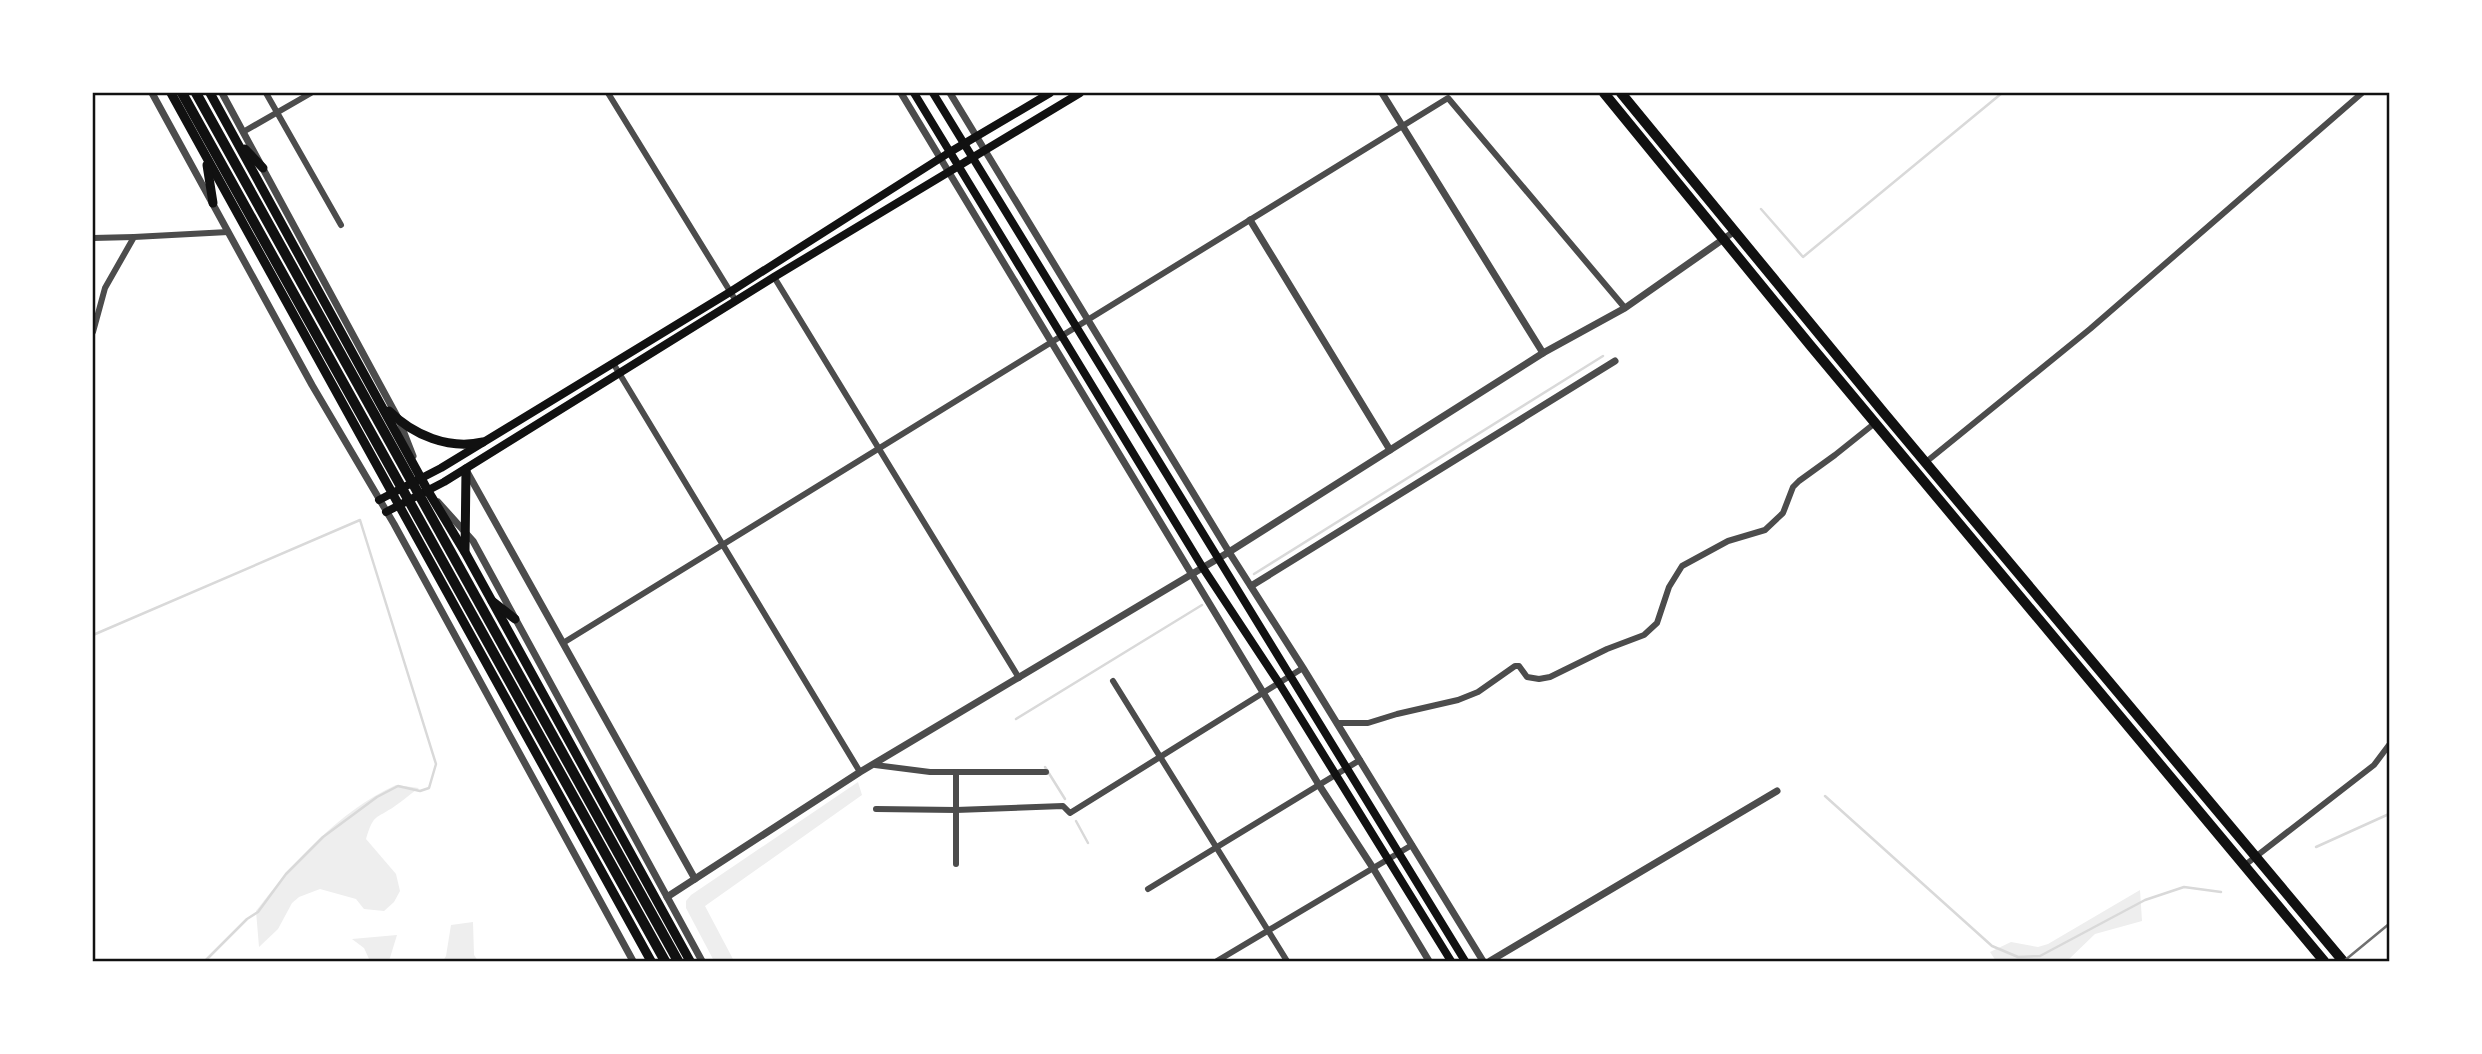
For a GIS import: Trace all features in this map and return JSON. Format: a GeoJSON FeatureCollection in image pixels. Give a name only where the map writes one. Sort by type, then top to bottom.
{"type":"FeatureCollection","features":[{"type":"Feature","properties":{"kind":"highway"},"geometry":{"type":"LineString","coordinates":[[182,93],[397,491],[665,961]]}},
{"type":"Feature","properties":{"kind":"highway"},"geometry":{"type":"LineString","coordinates":[[196,93],[678,961]]}},
{"type":"Feature","properties":{"kind":"highway"},"geometry":{"type":"LineString","coordinates":[[1604,93],[1875,423],[2324,961]]}},
{"type":"Feature","properties":{"kind":"highway"},"geometry":{"type":"LineString","coordinates":[[1620,93],[2343,961]]}},
{"type":"Feature","properties":{"kind":"main road"},"geometry":{"type":"LineString","coordinates":[[171,93],[397,491],[398,505],[650,961]]}},
{"type":"Feature","properties":{"kind":"main road"},"geometry":{"type":"LineString","coordinates":[[210,93],[263,168]]}},
{"type":"Feature","properties":{"kind":"main road"},"geometry":{"type":"LineString","coordinates":[[914,93],[1203,568],[1279,683],[1451,961]]}},
{"type":"Feature","properties":{"kind":"main road"},"geometry":{"type":"LineString","coordinates":[[933,93],[1465,961]]}},
{"type":"Feature","properties":{"kind":"main road"},"geometry":{"type":"LineString","coordinates":[[379,500],[422,479],[1050,93]]}},
{"type":"Feature","properties":{"kind":"main road"},"geometry":{"type":"LineString","coordinates":[[386,512],[466,469],[1080,93]]}},
{"type":"Feature","properties":{"kind":"main road"},"geometry":{"type":"LineString","coordinates":[[239,134],[428,491],[466,554],[691,961]]}},
{"type":"Feature","properties":{"kind":"main road"},"geometry":{"type":"LineString","coordinates":[[205,157],[213,204]]}},
{"type":"Feature","properties":{"kind":"main road"},"geometry":{"type":"LineString","coordinates":[[375,391],[388,409],[414,430],[435,439],[472,444],[483,442]]}},
{"type":"Feature","properties":{"kind":"main road"},"geometry":{"type":"LineString","coordinates":[[466,469],[466,554]]}},
{"type":"Feature","properties":{"kind":"main road"},"geometry":{"type":"LineString","coordinates":[[489,599],[515,619]]}},
{"type":"Feature","properties":{"kind":"street"},"geometry":{"type":"LineString","coordinates":[[152,93],[633,961]]}},
{"type":"Feature","properties":{"kind":"street"},"geometry":{"type":"LineString","coordinates":[[222,93],[239,134],[311,93]]}},
{"type":"Feature","properties":{"kind":"street"},"geometry":{"type":"LineString","coordinates":[[266,93],[341,225]]}},
{"type":"Feature","properties":{"kind":"street"},"geometry":{"type":"LineString","coordinates":[[608,93],[736,302]]}},
{"type":"Feature","properties":{"kind":"street"},"geometry":{"type":"LineString","coordinates":[[901,93],[1263,693],[1429,961]]}},
{"type":"Feature","properties":{"kind":"street"},"geometry":{"type":"LineString","coordinates":[[950,93],[1229,552],[1483,961]]}},
{"type":"Feature","properties":{"kind":"street"},"geometry":{"type":"LineString","coordinates":[[1382,93],[1543,353]]}},
{"type":"Feature","properties":{"kind":"street"},"geometry":{"type":"LineString","coordinates":[[1926,462],[2091,329],[2362,93]]}},
{"type":"Feature","properties":{"kind":"street"},"geometry":{"type":"LineString","coordinates":[[563,643],[1448,98],[1625,308]]}},
{"type":"Feature","properties":{"kind":"street"},"geometry":{"type":"LineString","coordinates":[[263,168],[399,420],[422,479]]}},
{"type":"Feature","properties":{"kind":"street"},"geometry":{"type":"LineString","coordinates":[[1250,220],[1390,450]]}},
{"type":"Feature","properties":{"kind":"street"},"geometry":{"type":"LineString","coordinates":[[667,897],[860,772],[1217,560],[1543,353],[1625,308],[1735,231]]}},
{"type":"Feature","properties":{"kind":"street"},"geometry":{"type":"LineString","coordinates":[[93,237],[228,232]]}},
{"type":"Feature","properties":{"kind":"street"},"geometry":{"type":"LineString","coordinates":[[93,332],[105,288],[134,237]]}},
{"type":"Feature","properties":{"kind":"street"},"geometry":{"type":"LineString","coordinates":[[774,278],[1019,678]]}},
{"type":"Feature","properties":{"kind":"street"},"geometry":{"type":"LineString","coordinates":[[1251,586],[1615,361]]}},
{"type":"Feature","properties":{"kind":"street"},"geometry":{"type":"LineString","coordinates":[[613,363],[860,772]]}},
{"type":"Feature","properties":{"kind":"street"},"geometry":{"type":"LineString","coordinates":[[1337,723],[1368,723],[1458,700],[1478,692],[1515,666],[1519,666],[1527,677],[1533,679],[1550,677],[1593,655],[1644,635],[1657,623],[1669,587],[1682,566],[1728,541],[1765,530],[1783,513],[1793,487],[1799,481],[1875,423]]}},
{"type":"Feature","properties":{"kind":"street"},"geometry":{"type":"LineString","coordinates":[[466,469],[695,879]]}},
{"type":"Feature","properties":{"kind":"street"},"geometry":{"type":"LineString","coordinates":[[428,491],[473,541],[702,961]]}},
{"type":"Feature","properties":{"kind":"street"},"geometry":{"type":"LineString","coordinates":[[876,809],[956,810],[1063,806],[1070,813],[1303,668]]}},
{"type":"Feature","properties":{"kind":"street"},"geometry":{"type":"LineString","coordinates":[[1113,681],[1287,961]]}},
{"type":"Feature","properties":{"kind":"street"},"geometry":{"type":"LineString","coordinates":[[2245,865],[2374,765],[2389,745]]}},
{"type":"Feature","properties":{"kind":"street"},"geometry":{"type":"LineString","coordinates":[[1148,889],[1360,760]]}},
{"type":"Feature","properties":{"kind":"street"},"geometry":{"type":"LineString","coordinates":[[875,765],[930,772],[1046,772]]}},
{"type":"Feature","properties":{"kind":"street"},"geometry":{"type":"LineString","coordinates":[[956,772],[956,864]]}},
{"type":"Feature","properties":{"kind":"street"},"geometry":{"type":"LineString","coordinates":[[1490,961],[1777,791]]}},
{"type":"Feature","properties":{"kind":"street"},"geometry":{"type":"LineString","coordinates":[[1217,961],[1412,845]]}},
{"type":"Feature","properties":{"kind":"shaded area"},"geometry":{"type":"Polygon","coordinates":[[[858,782],[862,795],[705,906],[734,961],[714,961],[686,908],[686,901],[858,782]]]}},
{"type":"Feature","properties":{"kind":"shaded area"},"geometry":{"type":"Polygon","coordinates":[[[396,785],[419,788],[376,818],[366,839],[396,874],[400,891],[394,902],[384,911],[364,909],[356,899],[320,889],[299,897],[292,903],[278,929],[259,947],[256,911],[286,874],[336,824],[375,796],[396,785]]]}},
{"type":"Feature","properties":{"kind":"shaded area"},"geometry":{"type":"Polygon","coordinates":[[[2140,890],[2142,921],[2095,934],[2067,961],[1996,961],[1990,952],[2011,942],[2038,947],[2048,944],[2140,890]]]}},
{"type":"Feature","properties":{"kind":"shaded area"},"geometry":{"type":"Polygon","coordinates":[[[473,922],[474,955],[478,961],[443,961],[451,925],[473,922]]]}},
{"type":"Feature","properties":{"kind":"shaded area"},"geometry":{"type":"Polygon","coordinates":[[[397,935],[389,961],[370,961],[364,948],[352,939],[397,935]]]}},
{"type":"Feature","properties":{"kind":"waterway"},"geometry":{"type":"LineString","coordinates":[[1761,209],[1803,257],[2002,93]]}},
{"type":"Feature","properties":{"kind":"waterway"},"geometry":{"type":"LineString","coordinates":[[1254,574],[1603,356]]}},
{"type":"Feature","properties":{"kind":"waterway"},"geometry":{"type":"LineString","coordinates":[[93,635],[360,520],[436,764],[429,788],[420,791],[398,786],[377,797],[323,837],[286,874],[258,912],[247,919],[205,961]]}},
{"type":"Feature","properties":{"kind":"waterway"},"geometry":{"type":"LineString","coordinates":[[1016,719],[1202,605]]}},
{"type":"Feature","properties":{"kind":"waterway"},"geometry":{"type":"LineString","coordinates":[[1045,767],[1065,799]]}},
{"type":"Feature","properties":{"kind":"waterway"},"geometry":{"type":"LineString","coordinates":[[1825,796],[1992,946],[2018,957],[2040,956],[2145,900],[2184,887],[2221,892]]}},
{"type":"Feature","properties":{"kind":"waterway"},"geometry":{"type":"LineString","coordinates":[[2316,847],[2389,814]]}},
{"type":"Feature","properties":{"kind":"waterway"},"geometry":{"type":"LineString","coordinates":[[1076,821],[1088,843]]}},
{"type":"Feature","properties":{"kind":"railway"},"geometry":{"type":"LineString","coordinates":[[2344,961],[2389,924]]}}]}
